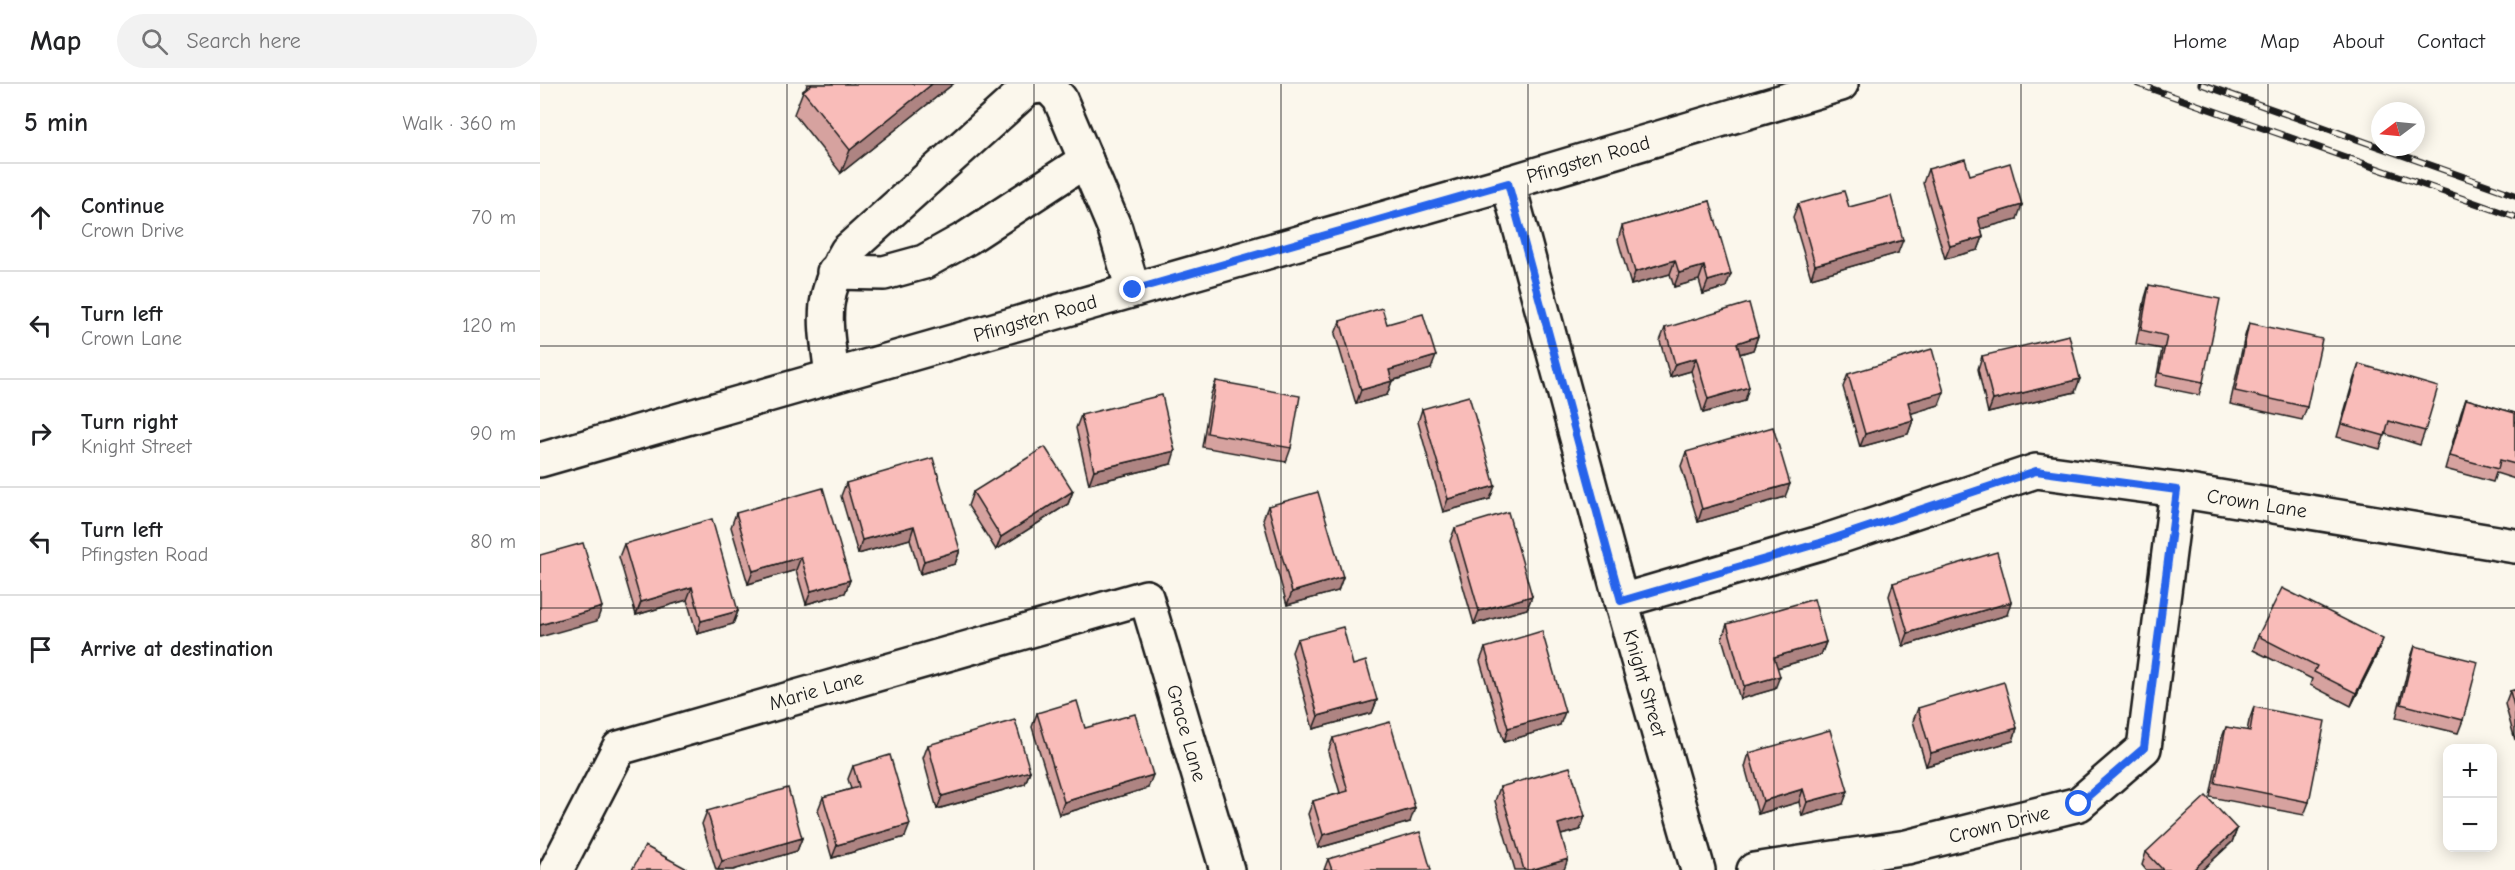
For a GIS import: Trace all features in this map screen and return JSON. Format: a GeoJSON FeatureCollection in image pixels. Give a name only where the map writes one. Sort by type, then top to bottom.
{"type":"FeatureCollection","features":[{"type":"Feature","properties":{"kind":"street","name":"Pfingsten Road"},"geometry":{"type":"LineString","coordinates":[[540,460],[1508,183],[1840,84]]}},
{"type":"Feature","properties":{"kind":"street"},"geometry":{"type":"LineString","coordinates":[[832,376],[824,312],[834,272],[847,251],[1028,88],[1042,86],[1050,88],[1060,99],[1115,229],[1133,290]]}},
{"type":"Feature","properties":{"kind":"street"},"geometry":{"type":"LineString","coordinates":[[834,272],[884,273],[924,262],[967,238],[1086,160]]}},
{"type":"Feature","properties":{"kind":"street","name":"Knight Street"},"geometry":{"type":"LineString","coordinates":[[1508,183],[1621,601],[1698,870]]}},
{"type":"Feature","properties":{"kind":"street","name":"Crown Lane"},"geometry":{"type":"LineString","coordinates":[[1621,601],[1820,543],[2036,471],[2177,490],[2515,546]]}},
{"type":"Feature","properties":{"kind":"street","name":"Crown Drive"},"geometry":{"type":"LineString","coordinates":[[1754,870],[1908,847],[2079,804],[2144,748],[2177,490]]}},
{"type":"Feature","properties":{"kind":"street","name":"Marie Lane"},"geometry":{"type":"LineString","coordinates":[[556,870],[619,748],[1146,597]]}},
{"type":"Feature","properties":{"kind":"street","name":"Grace Lane"},"geometry":{"type":"LineString","coordinates":[[1146,597],[1227,870]]}},
{"type":"Feature","properties":{"kind":"building"},"geometry":{"type":"Polygon","coordinates":[[[812,84],[932,84],[850,150],[803,91],[812,84]]]}},
{"type":"Feature","properties":{"kind":"building"},"geometry":{"type":"Polygon","coordinates":[[[1965,159],[1970,175],[2010,163],[2022,205],[1978,218],[1983,237],[1950,246],[1928,169],[1965,159]]]}},
{"type":"Feature","properties":{"kind":"building"},"geometry":{"type":"Polygon","coordinates":[[[1844,191],[1849,207],[1891,196],[1903,240],[1815,265],[1798,204],[1844,191]]]}},
{"type":"Feature","properties":{"kind":"building"},"geometry":{"type":"Polygon","coordinates":[[[1710,201],[1731,274],[1708,281],[1704,266],[1679,273],[1675,260],[1635,272],[1622,226],[1710,201]]]}},
{"type":"Feature","properties":{"kind":"building"},"geometry":{"type":"Polygon","coordinates":[[[2149,285],[2220,299],[2203,382],[2159,373],[2167,336],[2141,330],[2149,285]]]}},
{"type":"Feature","properties":{"kind":"building"},"geometry":{"type":"Polygon","coordinates":[[[1749,303],[1758,336],[1737,343],[1749,387],[1708,399],[1696,358],[1675,364],[1665,328],[1749,303]]]}},
{"type":"Feature","properties":{"kind":"building"},"geometry":{"type":"Polygon","coordinates":[[[1382,308],[1387,324],[1423,314],[1436,356],[1389,370],[1392,381],[1361,390],[1340,321],[1382,308]]]}},
{"type":"Feature","properties":{"kind":"building"},"geometry":{"type":"Polygon","coordinates":[[[2249,323],[2322,339],[2307,407],[2235,391],[2249,323]]]}},
{"type":"Feature","properties":{"kind":"building"},"geometry":{"type":"Polygon","coordinates":[[[2069,335],[2080,379],[1993,400],[1982,356],[2069,335]]]}},
{"type":"Feature","properties":{"kind":"building"},"geometry":{"type":"Polygon","coordinates":[[[1932,349],[1944,392],[1908,402],[1913,420],[1865,434],[1848,374],[1932,349]]]}},
{"type":"Feature","properties":{"kind":"building"},"geometry":{"type":"Polygon","coordinates":[[[2359,364],[2438,387],[2425,431],[2389,421],[2385,436],[2342,424],[2359,364]]]}},
{"type":"Feature","properties":{"kind":"building"},"geometry":{"type":"Polygon","coordinates":[[[1216,381],[1300,396],[1291,448],[1207,433],[1216,381]]]}},
{"type":"Feature","properties":{"kind":"building"},"geometry":{"type":"Polygon","coordinates":[[[1162,395],[1175,451],[1094,470],[1081,415],[1162,395]]]}},
{"type":"Feature","properties":{"kind":"building"},"geometry":{"type":"Polygon","coordinates":[[[1469,396],[1495,486],[1448,499],[1422,409],[1469,396]]]}},
{"type":"Feature","properties":{"kind":"building"},"geometry":{"type":"Polygon","coordinates":[[[2466,399],[2515,413],[2515,464],[2500,460],[2498,469],[2450,456],[2466,399]]]}},
{"type":"Feature","properties":{"kind":"building"},"geometry":{"type":"Polygon","coordinates":[[[1773,427],[1790,484],[1702,509],[1686,452],[1773,427]]]}},
{"type":"Feature","properties":{"kind":"building"},"geometry":{"type":"Polygon","coordinates":[[[1045,447],[1073,491],[1001,537],[973,492],[1045,447]]]}},
{"type":"Feature","properties":{"kind":"building"},"geometry":{"type":"Polygon","coordinates":[[[933,458],[960,550],[924,561],[914,526],[862,540],[846,483],[933,458]]]}},
{"type":"Feature","properties":{"kind":"building"},"geometry":{"type":"Polygon","coordinates":[[[823,488],[850,580],[811,591],[801,557],[753,571],[736,513],[823,488]]]}},
{"type":"Feature","properties":{"kind":"building"},"geometry":{"type":"Polygon","coordinates":[[[1318,492],[1343,577],[1292,592],[1268,506],[1318,492]]]}},
{"type":"Feature","properties":{"kind":"building"},"geometry":{"type":"Polygon","coordinates":[[[1508,512],[1532,596],[1479,611],[1455,528],[1508,512]]]}},
{"type":"Feature","properties":{"kind":"building"},"geometry":{"type":"Polygon","coordinates":[[[712,519],[738,611],[701,621],[692,587],[641,602],[624,544],[712,519]]]}},
{"type":"Feature","properties":{"kind":"building"},"geometry":{"type":"Polygon","coordinates":[[[583,543],[602,607],[540,625],[540,555],[583,543]]]}},
{"type":"Feature","properties":{"kind":"building"},"geometry":{"type":"Polygon","coordinates":[[[1997,552],[2011,602],[1908,633],[1893,583],[1997,552]]]}},
{"type":"Feature","properties":{"kind":"building"},"geometry":{"type":"Polygon","coordinates":[[[2282,588],[2383,639],[2356,693],[2314,672],[2317,666],[2258,636],[2282,588]]]}},
{"type":"Feature","properties":{"kind":"building"},"geometry":{"type":"Polygon","coordinates":[[[1814,599],[1826,642],[1774,657],[1780,676],[1744,686],[1727,624],[1814,599]]]}},
{"type":"Feature","properties":{"kind":"building"},"geometry":{"type":"Polygon","coordinates":[[[1343,627],[1353,665],[1366,661],[1377,700],[1318,716],[1297,639],[1343,627]]]}},
{"type":"Feature","properties":{"kind":"building"},"geometry":{"type":"Polygon","coordinates":[[[1542,631],[1565,712],[1508,728],[1485,648],[1542,631]]]}},
{"type":"Feature","properties":{"kind":"building"},"geometry":{"type":"Polygon","coordinates":[[[2415,646],[2478,662],[2463,720],[2401,704],[2415,646]]]}},
{"type":"Feature","properties":{"kind":"building"},"geometry":{"type":"Polygon","coordinates":[[[2004,682],[2017,728],[1931,753],[1918,708],[2004,682]]]}},
{"type":"Feature","properties":{"kind":"building"},"geometry":{"type":"Polygon","coordinates":[[[2515,690],[2515,710],[2510,691],[2515,690]]]}},
{"type":"Feature","properties":{"kind":"building"},"geometry":{"type":"Polygon","coordinates":[[[1077,701],[1085,728],[1135,714],[1153,775],[1064,802],[1037,713],[1077,701]]]}},
{"type":"Feature","properties":{"kind":"building"},"geometry":{"type":"Polygon","coordinates":[[[2254,707],[2325,721],[2309,802],[2215,783],[2226,727],[2250,731],[2254,707]]]}},
{"type":"Feature","properties":{"kind":"building"},"geometry":{"type":"Polygon","coordinates":[[[1015,720],[1030,771],[942,796],[928,745],[1015,720]]]}},
{"type":"Feature","properties":{"kind":"building"},"geometry":{"type":"Polygon","coordinates":[[[1390,722],[1415,808],[1323,835],[1313,801],[1348,791],[1333,738],[1390,722]]]}},
{"type":"Feature","properties":{"kind":"building"},"geometry":{"type":"Polygon","coordinates":[[[1830,730],[1848,791],[1807,802],[1803,789],[1763,801],[1749,753],[1830,730]]]}},
{"type":"Feature","properties":{"kind":"building"},"geometry":{"type":"Polygon","coordinates":[[[890,755],[910,824],[837,845],[823,797],[859,787],[853,766],[890,755]]]}},
{"type":"Feature","properties":{"kind":"building"},"geometry":{"type":"Polygon","coordinates":[[[1570,767],[1585,816],[1558,824],[1568,859],[1524,870],[1500,787],[1570,767]]]}},
{"type":"Feature","properties":{"kind":"building"},"geometry":{"type":"Polygon","coordinates":[[[788,788],[802,838],[722,861],[707,811],[788,788]]]}},
{"type":"Feature","properties":{"kind":"building"},"geometry":{"type":"Polygon","coordinates":[[[2206,796],[2237,829],[2193,870],[2163,870],[2146,852],[2206,796]]]}},
{"type":"Feature","properties":{"kind":"building"},"geometry":{"type":"Polygon","coordinates":[[[1420,832],[1431,870],[1332,870],[1328,859],[1420,832]]]}},
{"type":"Feature","properties":{"kind":"building"},"geometry":{"type":"Polygon","coordinates":[[[645,846],[689,870],[632,870],[645,846]]]}},
{"type":"Feature","properties":{"kind":"railway"},"geometry":{"type":"LineString","coordinates":[[2138,84],[2515,217]]}},
{"type":"Feature","properties":{"kind":"railway"},"geometry":{"type":"LineString","coordinates":[[2201,84],[2515,195]]}},
{"type":"Feature","properties":{"kind":"route"},"geometry":{"type":"LineString","coordinates":[[1133,290],[1508,183],[1621,601],[1820,543],[2036,471],[2177,490],[2144,748],[2079,804]]}}]}
